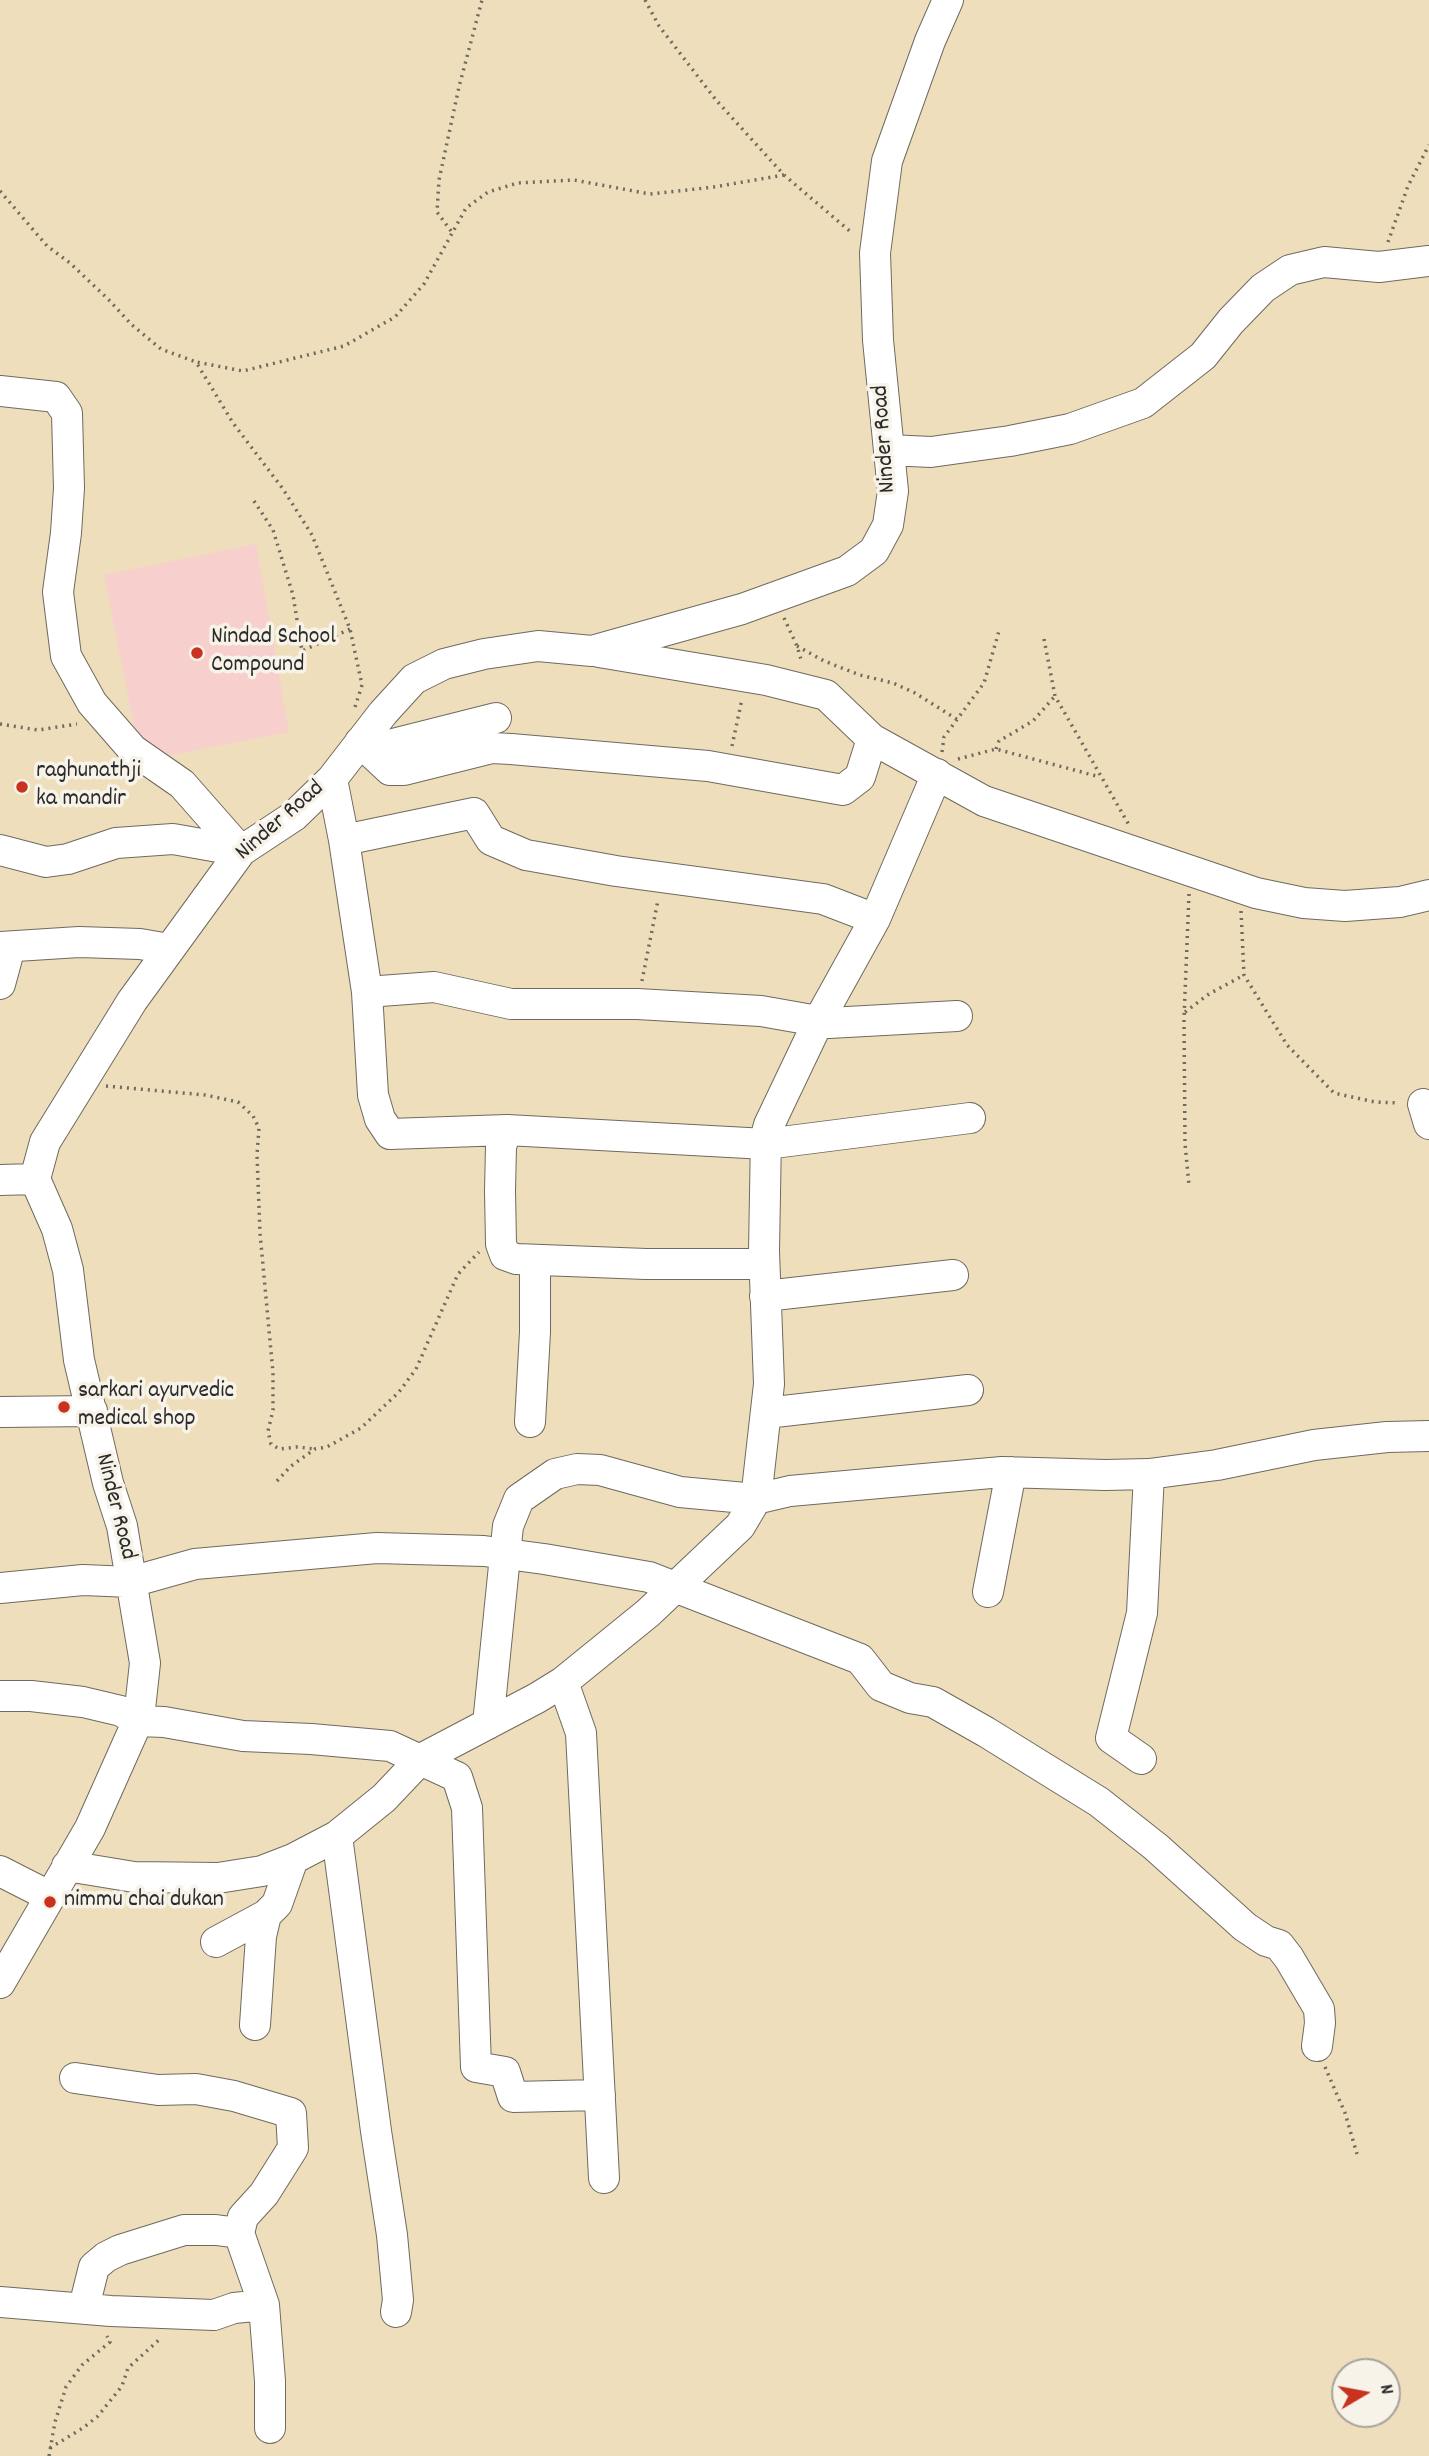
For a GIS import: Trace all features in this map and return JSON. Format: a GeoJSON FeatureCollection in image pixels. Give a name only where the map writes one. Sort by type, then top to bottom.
{"type":"FeatureCollection","features":[{"type":"Feature","properties":{"kind":"street","name":"Ninder Road"},"geometry":{"type":"LineString","coordinates":[[0,1983],[90,1828],[138,1721],[145,1663],[122,1526],[108,1483],[79,1360],[68,1270],[57,1229],[36,1180],[45,1142],[132,1001],[242,851],[293,816],[332,779],[383,713],[414,679],[444,664],[484,654],[538,646],[592,650],[751,607],[847,571],[874,551],[888,525],[893,491],[878,340],[875,253],[887,161],[930,41],[948,0]]}},
{"type":"Feature","properties":{"kind":"street"},"geometry":{"type":"LineString","coordinates":[[889,450],[931,452],[1070,429],[1143,403],[1203,356],[1231,321],[1263,288],[1290,270],[1324,262],[1379,267],[1429,261]]}},
{"type":"Feature","properties":{"kind":"street"},"geometry":{"type":"LineString","coordinates":[[0,391],[56,397],[67,413],[68,499],[58,592],[66,656],[92,703],[133,750],[182,783],[242,851]]}},
{"type":"Feature","properties":{"kind":"street"},"geometry":{"type":"LineString","coordinates":[[592,650],[746,677],[826,695],[872,739],[984,801],[1239,887],[1304,903],[1345,906],[1400,902],[1429,895]]}},
{"type":"Feature","properties":{"kind":"street"},"geometry":{"type":"LineString","coordinates":[[360,742],[389,745],[496,718]]}},
{"type":"Feature","properties":{"kind":"street"},"geometry":{"type":"LineString","coordinates":[[360,742],[390,770],[404,770],[492,748],[728,769],[843,790],[860,778],[872,739]]}},
{"type":"Feature","properties":{"kind":"street"},"geometry":{"type":"LineString","coordinates":[[67,1866],[134,1877],[218,1878],[262,1871],[293,1859],[337,1836],[384,1798],[421,1759],[537,1699],[563,1682],[648,1613],[740,1526],[756,1499],[769,1384],[764,1264],[766,1144],[769,1125],[819,1020],[875,919],[937,774]]}},
{"type":"Feature","properties":{"kind":"street"},"geometry":{"type":"LineString","coordinates":[[332,779],[367,992],[373,1096],[380,1119],[390,1134],[507,1130],[766,1144],[970,1118]]}},
{"type":"Feature","properties":{"kind":"street"},"geometry":{"type":"LineString","coordinates":[[344,840],[474,813],[491,840],[526,855],[616,872],[823,899],[875,919]]}},
{"type":"Feature","properties":{"kind":"street"},"geometry":{"type":"LineString","coordinates":[[0,850],[46,862],[68,859],[116,844],[173,839],[242,851]]}},
{"type":"Feature","properties":{"kind":"street"},"geometry":{"type":"LineString","coordinates":[[0,984],[5,947],[79,942],[140,944],[169,949]]}},
{"type":"Feature","properties":{"kind":"street"},"geometry":{"type":"LineString","coordinates":[[367,992],[434,988],[511,1004],[637,1004],[761,1011],[829,1023],[957,1016]]}},
{"type":"Feature","properties":{"kind":"street"},"geometry":{"type":"LineString","coordinates":[[507,1130],[501,1146],[500,1244],[505,1255],[516,1259],[646,1264],[764,1264]]}},
{"type":"Feature","properties":{"kind":"street"},"geometry":{"type":"LineString","coordinates":[[0,1180],[36,1180]]}},
{"type":"Feature","properties":{"kind":"street"},"geometry":{"type":"LineString","coordinates":[[530,1422],[535,1332],[535,1259]]}},
{"type":"Feature","properties":{"kind":"street"},"geometry":{"type":"LineString","coordinates":[[765,1296],[953,1275]]}},
{"type":"Feature","properties":{"kind":"street"},"geometry":{"type":"LineString","coordinates":[[766,1413],[968,1390]]}},
{"type":"Feature","properties":{"kind":"street"},"geometry":{"type":"LineString","coordinates":[[0,1412],[92,1411]]}},
{"type":"Feature","properties":{"kind":"street"},"geometry":{"type":"LineString","coordinates":[[488,1724],[508,1526],[519,1499],[555,1474],[577,1468],[600,1470],[680,1492],[756,1499],[790,1492],[1011,1472],[1149,1474],[1217,1465],[1314,1445],[1387,1437],[1429,1436]]}},
{"type":"Feature","properties":{"kind":"street"},"geometry":{"type":"LineString","coordinates":[[988,1592],[1011,1472]]}},
{"type":"Feature","properties":{"kind":"street"},"geometry":{"type":"LineString","coordinates":[[1141,1759],[1111,1738],[1142,1613],[1149,1474]]}},
{"type":"Feature","properties":{"kind":"street"},"geometry":{"type":"LineString","coordinates":[[0,1588],[83,1580],[131,1582],[195,1564],[377,1548],[506,1553],[649,1577],[860,1659],[881,1685],[943,1708],[1099,1802],[1156,1847],[1245,1927],[1266,1941],[1279,1945],[1313,1995],[1319,2009],[1317,2046]]}},
{"type":"Feature","properties":{"kind":"street"},"geometry":{"type":"LineString","coordinates":[[563,1682],[581,1733],[604,2178]]}},
{"type":"Feature","properties":{"kind":"street"},"geometry":{"type":"LineString","coordinates":[[0,1696],[31,1696],[83,1702],[121,1711],[138,1721],[164,1722],[243,1736],[390,1746],[457,1777],[467,1808],[477,2067],[505,2072],[513,2097],[600,2095]]}},
{"type":"Feature","properties":{"kind":"street"},"geometry":{"type":"LineString","coordinates":[[337,1836],[392,2235],[398,2300],[396,2312]]}},
{"type":"Feature","properties":{"kind":"street"},"geometry":{"type":"LineString","coordinates":[[216,1942],[266,1914],[276,1904],[293,1859]]}},
{"type":"Feature","properties":{"kind":"street"},"geometry":{"type":"LineString","coordinates":[[0,1871],[49,1896]]}},
{"type":"Feature","properties":{"kind":"street"},"geometry":{"type":"LineString","coordinates":[[255,2025],[261,1937],[266,1914]]}},
{"type":"Feature","properties":{"kind":"street"},"geometry":{"type":"LineString","coordinates":[[75,2078],[158,2090],[196,2090],[234,2096],[291,2113],[293,2148],[264,2194],[243,2217],[239,2233],[264,2305],[269,2358],[270,2428]]}},
{"type":"Feature","properties":{"kind":"street"},"geometry":{"type":"LineString","coordinates":[[84,2307],[94,2267],[106,2256],[184,2230],[239,2233]]}},
{"type":"Feature","properties":{"kind":"street"},"geometry":{"type":"LineString","coordinates":[[0,2302],[111,2311],[214,2315],[234,2308],[264,2305]]}},
{"type":"Feature","properties":{"kind":"path"},"geometry":{"type":"LineString","coordinates":[[452,231],[437,212],[439,180],[459,87],[482,0]]}},
{"type":"Feature","properties":{"kind":"path"},"geometry":{"type":"LineString","coordinates":[[645,0],[659,26],[716,100],[784,175],[875,253]]}},
{"type":"Feature","properties":{"kind":"path"},"geometry":{"type":"LineString","coordinates":[[1379,267],[1408,186],[1429,145]]}},
{"type":"Feature","properties":{"kind":"path"},"geometry":{"type":"LineString","coordinates":[[0,191],[47,246],[70,263],[132,325],[161,349],[196,362],[243,371],[344,346],[395,317],[424,284],[466,208],[488,192],[518,183],[574,180],[650,194],[784,175]]}},
{"type":"Feature","properties":{"kind":"path"},"geometry":{"type":"LineString","coordinates":[[196,362],[233,423],[283,489],[312,535],[350,629],[362,685],[354,708]]}},
{"type":"Feature","properties":{"kind":"path"},"geometry":{"type":"LineString","coordinates":[[254,501],[273,530],[293,595],[302,651],[350,629]]}},
{"type":"Feature","properties":{"kind":"path"},"geometry":{"type":"LineString","coordinates":[[786,593],[782,600],[784,621],[802,661],[803,690]]}},
{"type":"Feature","properties":{"kind":"path"},"geometry":{"type":"LineString","coordinates":[[937,774],[944,737],[984,683],[999,631]]}},
{"type":"Feature","properties":{"kind":"path"},"geometry":{"type":"LineString","coordinates":[[1044,639],[1055,696],[1149,856]]}},
{"type":"Feature","properties":{"kind":"path"},"geometry":{"type":"LineString","coordinates":[[797,646],[824,661],[860,675],[893,683],[915,693],[958,720]]}},
{"type":"Feature","properties":{"kind":"path"},"geometry":{"type":"LineString","coordinates":[[728,769],[746,677]]}},
{"type":"Feature","properties":{"kind":"path"},"geometry":{"type":"LineString","coordinates":[[996,749],[999,741],[1033,721],[1055,696]]}},
{"type":"Feature","properties":{"kind":"path"},"geometry":{"type":"LineString","coordinates":[[0,724],[38,730],[68,724],[109,721]]}},
{"type":"Feature","properties":{"kind":"path"},"geometry":{"type":"LineString","coordinates":[[937,774],[957,759],[996,749],[1102,778]]}},
{"type":"Feature","properties":{"kind":"path"},"geometry":{"type":"LineString","coordinates":[[1189,1185],[1185,1144],[1185,1012],[1187,915],[1191,871]]}},
{"type":"Feature","properties":{"kind":"path"},"geometry":{"type":"LineString","coordinates":[[637,1004],[662,877]]}},
{"type":"Feature","properties":{"kind":"path"},"geometry":{"type":"LineString","coordinates":[[1239,887],[1244,975],[1287,1045],[1334,1093],[1426,1114]]}},
{"type":"Feature","properties":{"kind":"path"},"geometry":{"type":"LineString","coordinates":[[1185,1012],[1209,994],[1244,975]]}},
{"type":"Feature","properties":{"kind":"path"},"geometry":{"type":"LineString","coordinates":[[80,1086],[205,1095],[238,1102],[253,1116],[260,1128],[257,1155],[260,1233],[273,1373],[273,1410],[268,1432],[271,1444],[279,1449],[327,1447],[361,1428],[399,1392],[416,1370],[458,1274],[479,1252],[500,1244]]}},
{"type":"Feature","properties":{"kind":"path"},"geometry":{"type":"LineString","coordinates":[[278,1481],[291,1466],[315,1449]]}},
{"type":"Feature","properties":{"kind":"path"},"geometry":{"type":"LineString","coordinates":[[1317,2046],[1345,2113],[1357,2154]]}},
{"type":"Feature","properties":{"kind":"path"},"geometry":{"type":"LineString","coordinates":[[49,2456],[55,2422],[69,2381],[82,2365],[110,2342],[106,2330],[84,2307]]}},
{"type":"Feature","properties":{"kind":"path"},"geometry":{"type":"LineString","coordinates":[[50,2448],[98,2416],[122,2386],[128,2368],[184,2314]]}},
{"type":"Feature","properties":{"kind":"shaded area","name":"Nindad School Compound"},"geometry":{"type":"Polygon","coordinates":[[[256,544],[289,732],[141,761],[104,575],[256,544]]]}},
{"type":"Feature","properties":{"kind":"place","name":"Nindad School Compound"},"geometry":{"type":"Point","coordinates":[197,653]}},
{"type":"Feature","properties":{"kind":"place","name":"raghunathji ka mandir"},"geometry":{"type":"Point","coordinates":[22,787]}},
{"type":"Feature","properties":{"kind":"place","name":"sarkari ayurvedic medical shop"},"geometry":{"type":"Point","coordinates":[64,1407]}},
{"type":"Feature","properties":{"kind":"place","name":"nimmu chai dukan"},"geometry":{"type":"Point","coordinates":[50,1902]}}]}
